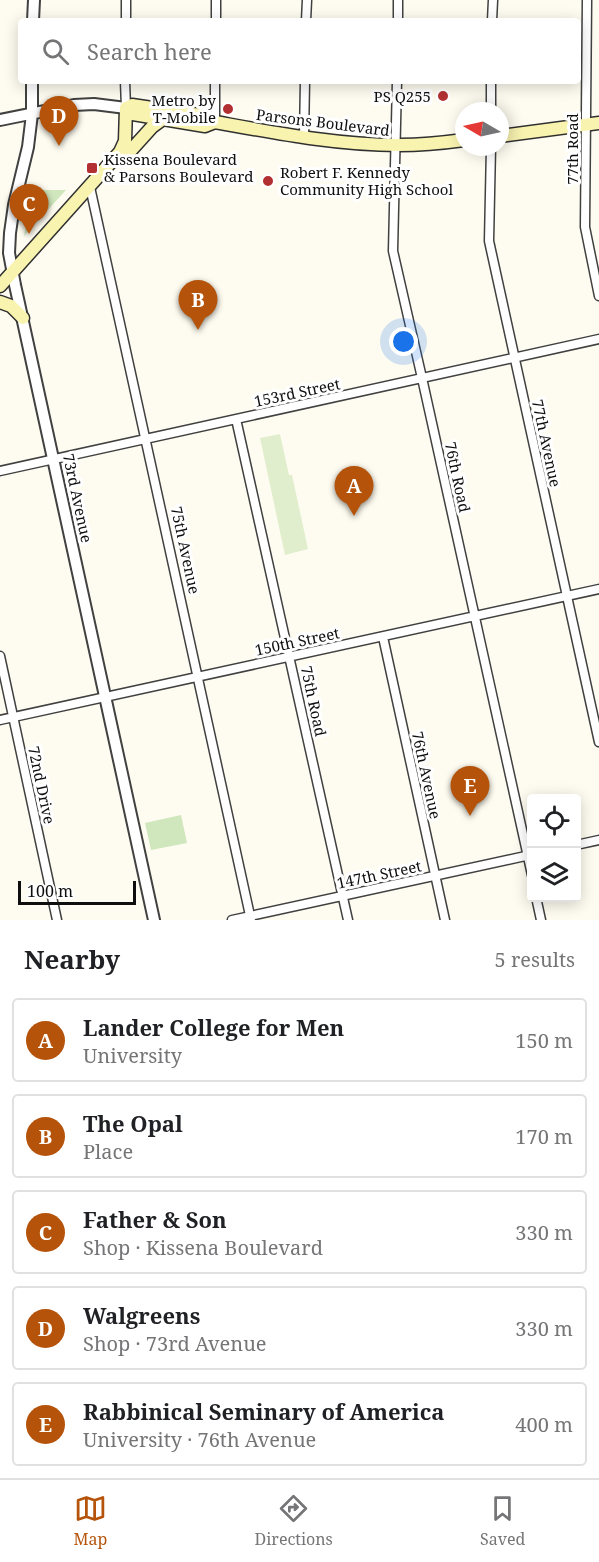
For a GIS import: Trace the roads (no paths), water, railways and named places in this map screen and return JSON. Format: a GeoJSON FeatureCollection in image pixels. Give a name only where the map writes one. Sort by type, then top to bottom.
{"type":"FeatureCollection","features":[{"type":"Feature","properties":{"kind":"main road","name":"Parsons Boulevard"},"geometry":{"type":"LineString","coordinates":[[215,122],[205,126],[133,114],[126,108],[132,105],[206,116],[215,122],[349,143],[396,145],[455,141]]}},
{"type":"Feature","properties":{"kind":"main road"},"geometry":{"type":"LineString","coordinates":[[0,286],[120,152],[125,141],[126,108]]}},
{"type":"Feature","properties":{"kind":"main road"},"geometry":{"type":"LineString","coordinates":[[112,161],[123,158],[152,127],[163,119]]}},
{"type":"Feature","properties":{"kind":"main road"},"geometry":{"type":"LineString","coordinates":[[509,135],[599,123]]}},
{"type":"Feature","properties":{"kind":"main road"},"geometry":{"type":"LineString","coordinates":[[0,302],[11,306],[23,318]]}},
{"type":"Feature","properties":{"kind":"street"},"geometry":{"type":"LineString","coordinates":[[33,18],[34,0]]}},
{"type":"Feature","properties":{"kind":"street"},"geometry":{"type":"LineString","coordinates":[[126,0],[126,18]]}},
{"type":"Feature","properties":{"kind":"street"},"geometry":{"type":"LineString","coordinates":[[216,0],[216,18]]}},
{"type":"Feature","properties":{"kind":"street"},"geometry":{"type":"LineString","coordinates":[[306,18],[307,0]]}},
{"type":"Feature","properties":{"kind":"street"},"geometry":{"type":"LineString","coordinates":[[398,0],[398,18]]}},
{"type":"Feature","properties":{"kind":"street"},"geometry":{"type":"LineString","coordinates":[[492,18],[493,0]]}},
{"type":"Feature","properties":{"kind":"street","name":"77th Road"},"geometry":{"type":"LineString","coordinates":[[587,0],[585,226],[599,296]]}},
{"type":"Feature","properties":{"kind":"street","name":"73rd Avenue"},"geometry":{"type":"LineString","coordinates":[[32,84],[32,114],[26,159],[11,221],[9,244],[12,272],[154,920]]}},
{"type":"Feature","properties":{"kind":"street"},"geometry":{"type":"LineString","coordinates":[[125,84],[126,108]]}},
{"type":"Feature","properties":{"kind":"street"},"geometry":{"type":"LineString","coordinates":[[215,84],[215,122]]}},
{"type":"Feature","properties":{"kind":"street"},"geometry":{"type":"LineString","coordinates":[[304,137],[305,84]]}},
{"type":"Feature","properties":{"kind":"street","name":"76th Road"},"geometry":{"type":"LineString","coordinates":[[397,84],[393,251],[527,848]]}},
{"type":"Feature","properties":{"kind":"street"},"geometry":{"type":"LineString","coordinates":[[491,102],[492,84]]}},
{"type":"Feature","properties":{"kind":"street","name":"Parsons Boulevard"},"geometry":{"type":"LineString","coordinates":[[0,120],[74,105],[94,104],[126,108]]}},
{"type":"Feature","properties":{"kind":"street","name":"77th Avenue"},"geometry":{"type":"LineString","coordinates":[[491,156],[489,241],[599,742]]}},
{"type":"Feature","properties":{"kind":"street","name":"75th Avenue"},"geometry":{"type":"LineString","coordinates":[[90,187],[251,918]]}},
{"type":"Feature","properties":{"kind":"street","name":"153rd Street"},"geometry":{"type":"LineString","coordinates":[[0,471],[599,339]]}},
{"type":"Feature","properties":{"kind":"street","name":"75th Road"},"geometry":{"type":"LineString","coordinates":[[237,419],[348,920]]}},
{"type":"Feature","properties":{"kind":"street","name":"150th Street"},"geometry":{"type":"LineString","coordinates":[[0,720],[599,589]]}},
{"type":"Feature","properties":{"kind":"street","name":"76th Avenue"},"geometry":{"type":"LineString","coordinates":[[383,637],[445,920]]}},
{"type":"Feature","properties":{"kind":"street","name":"72nd Drive"},"geometry":{"type":"LineString","coordinates":[[0,656],[57,920]]}},
{"type":"Feature","properties":{"kind":"street"},"geometry":{"type":"LineString","coordinates":[[581,843],[599,840]]}},
{"type":"Feature","properties":{"kind":"street","name":"147th Street"},"geometry":{"type":"LineString","coordinates":[[232,920],[251,918],[527,855]]}},
{"type":"Feature","properties":{"kind":"street"},"geometry":{"type":"LineString","coordinates":[[537,902],[541,920]]}},
{"type":"Feature","properties":{"kind":"place","name":"PS Q255"},"geometry":{"type":"Point","coordinates":[443,96]}},
{"type":"Feature","properties":{"kind":"place","name":"Metro by T-Mobile"},"geometry":{"type":"Point","coordinates":[228,109]}},
{"type":"Feature","properties":{"kind":"place","name":"Walgreens"},"geometry":{"type":"Point","coordinates":[59,146]}},
{"type":"Feature","properties":{"kind":"place","name":"Kissena Boulevard & Parsons Boulevard"},"geometry":{"type":"Point","coordinates":[92,168]}},
{"type":"Feature","properties":{"kind":"place","name":"Robert F. Kennedy Community High School"},"geometry":{"type":"Point","coordinates":[268,181]}},
{"type":"Feature","properties":{"kind":"place","name":"Father & Son"},"geometry":{"type":"Point","coordinates":[29,234]}},
{"type":"Feature","properties":{"kind":"place","name":"The Opal"},"geometry":{"type":"Point","coordinates":[198,330]}},
{"type":"Feature","properties":{"kind":"place","name":"Lander College for Men"},"geometry":{"type":"Point","coordinates":[354,516]}},
{"type":"Feature","properties":{"kind":"place","name":"Rabbinical Seminary of America"},"geometry":{"type":"Point","coordinates":[470,816]}}]}
